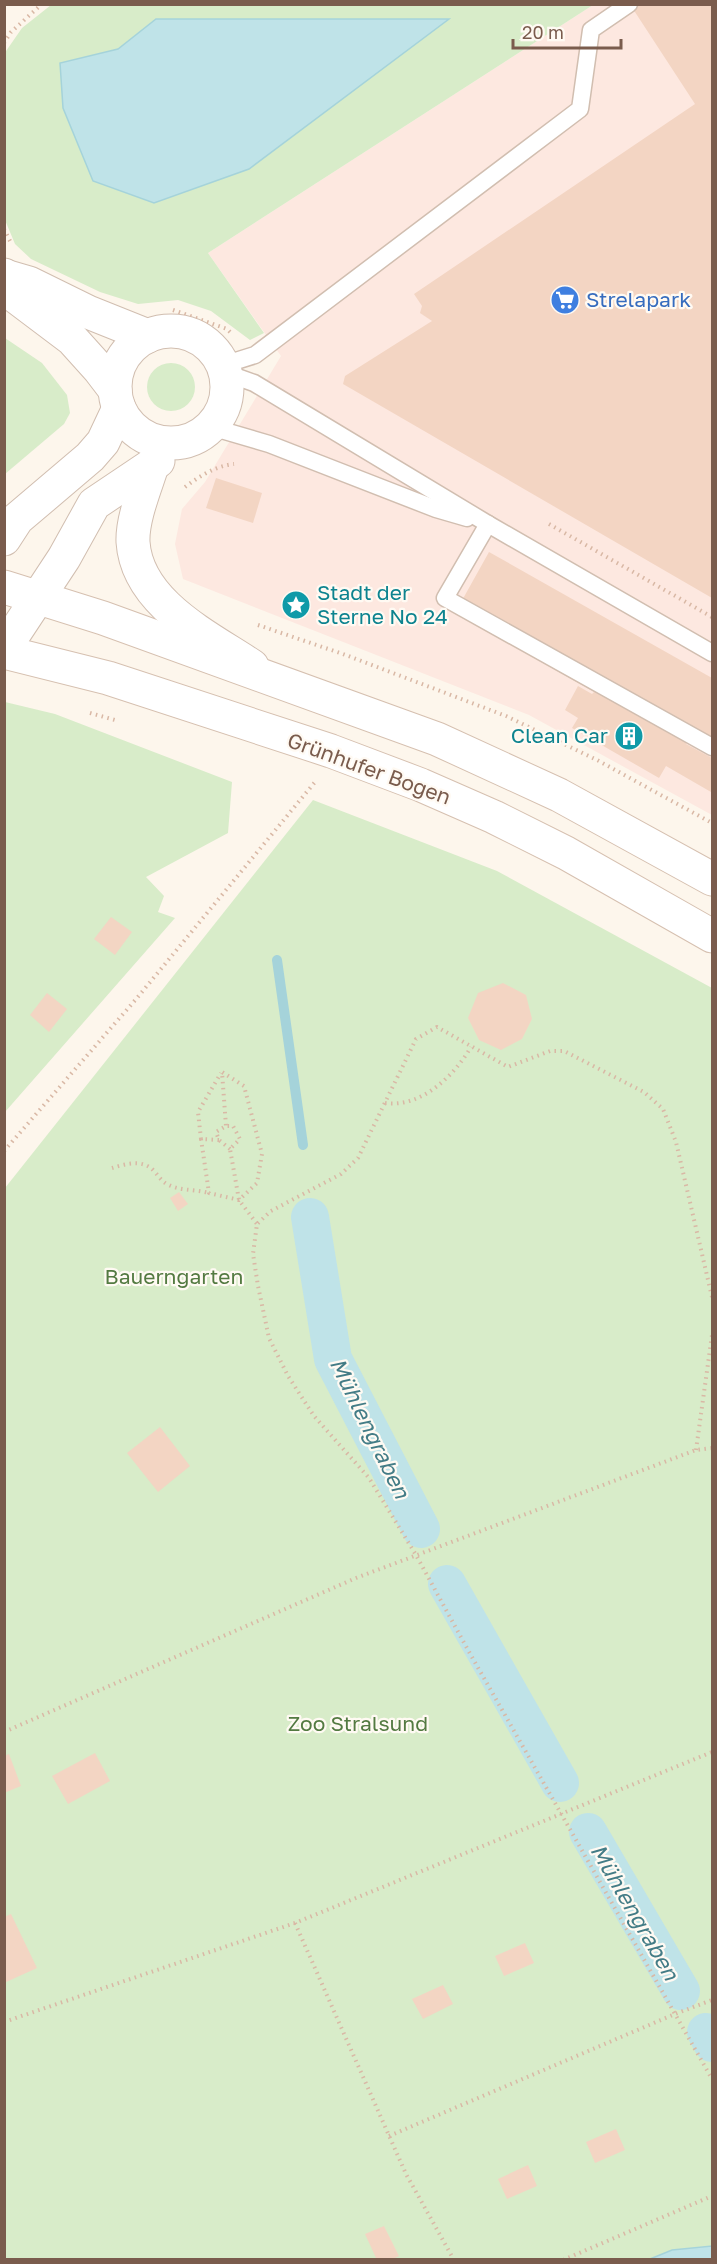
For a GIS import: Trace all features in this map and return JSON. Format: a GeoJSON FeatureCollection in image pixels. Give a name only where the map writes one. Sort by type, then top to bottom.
{"type":"FeatureCollection","features":[{"type":"Feature","properties":{"kind":"main road"},"geometry":{"type":"LineString","coordinates":[[5,275],[29,283],[88,312],[148,336]]}},
{"type":"Feature","properties":{"kind":"main road"},"geometry":{"type":"LineString","coordinates":[[4,538],[17,519],[90,457],[103,442],[117,399],[117,373],[123,358],[134,345],[148,336],[163,332],[177,331],[192,335],[210,347],[224,369],[227,392],[222,411],[211,426],[195,438],[177,443],[159,442],[142,435],[128,423],[117,399],[99,369],[72,339],[15,296],[5,275]]}},
{"type":"Feature","properties":{"kind":"main road","name":"Grünhufer Bogen"},"geometry":{"type":"LineString","coordinates":[[177,443],[152,466],[94,504],[40,597],[4,650],[108,678],[331,751],[421,785],[494,817],[566,853],[712,936]]}},
{"type":"Feature","properties":{"kind":"main road"},"geometry":{"type":"LineString","coordinates":[[152,466],[138,512],[133,541],[145,581],[174,614],[274,680]]}},
{"type":"Feature","properties":{"kind":"main road"},"geometry":{"type":"LineString","coordinates":[[4,587],[40,597],[437,739],[559,795],[712,879]]}},
{"type":"Feature","properties":{"kind":"lane"},"geometry":{"type":"LineString","coordinates":[[224,369],[255,355],[580,109],[591,30],[629,4]]}},
{"type":"Feature","properties":{"kind":"lane"},"geometry":{"type":"LineString","coordinates":[[224,369],[254,383],[488,524],[712,653]]}},
{"type":"Feature","properties":{"kind":"lane"},"geometry":{"type":"LineString","coordinates":[[211,426],[269,444],[436,509],[488,524]]}},
{"type":"Feature","properties":{"kind":"lane"},"geometry":{"type":"LineString","coordinates":[[488,524],[445,598],[712,747]]}},
{"type":"Feature","properties":{"kind":"path"},"geometry":{"type":"LineString","coordinates":[[4,43],[11,32],[42,4]]}},
{"type":"Feature","properties":{"kind":"path"},"geometry":{"type":"LineString","coordinates":[[179,491],[202,474],[226,465],[241,463],[255,466],[269,444]]}},
{"type":"Feature","properties":{"kind":"path"},"geometry":{"type":"LineString","coordinates":[[254,624],[342,654],[506,716],[597,760],[712,824]]}},
{"type":"Feature","properties":{"kind":"path"},"geometry":{"type":"LineString","coordinates":[[4,1150],[137,998],[314,783]]}},
{"type":"Feature","properties":{"kind":"path"},"geometry":{"type":"LineString","coordinates":[[712,1297],[676,1142],[663,1109],[644,1092],[564,1051],[550,1051],[508,1067],[437,1027],[416,1039],[358,1158],[342,1174],[271,1211],[257,1224],[253,1254],[269,1338],[288,1376],[314,1416],[369,1478],[416,1555],[712,2079]]}},
{"type":"Feature","properties":{"kind":"path"},"geometry":{"type":"LineString","coordinates":[[385,1103],[397,1105],[433,1089],[447,1079],[461,1064],[471,1047]]}},
{"type":"Feature","properties":{"kind":"path"},"geometry":{"type":"LineString","coordinates":[[222,1072],[225,1126]]}},
{"type":"Feature","properties":{"kind":"path"},"geometry":{"type":"LineString","coordinates":[[209,1193],[198,1112],[222,1072]]}},
{"type":"Feature","properties":{"kind":"path"},"geometry":{"type":"LineString","coordinates":[[222,1072],[244,1086],[262,1154],[257,1183],[239,1200]]}},
{"type":"Feature","properties":{"kind":"path"},"geometry":{"type":"LineString","coordinates":[[230,1149],[240,1138],[233,1126],[225,1126],[216,1132],[219,1140],[230,1149],[239,1200],[257,1224]]}},
{"type":"Feature","properties":{"kind":"path"},"geometry":{"type":"LineString","coordinates":[[201,1138],[219,1140]]}},
{"type":"Feature","properties":{"kind":"path"},"geometry":{"type":"LineString","coordinates":[[112,1168],[124,1164],[147,1166],[166,1184],[182,1190],[194,1188],[239,1200]]}},
{"type":"Feature","properties":{"kind":"path"},"geometry":{"type":"LineString","coordinates":[[696,1450],[712,1335]]}},
{"type":"Feature","properties":{"kind":"path"},"geometry":{"type":"LineString","coordinates":[[4,1732],[356,1578],[696,1450],[712,1448]]}},
{"type":"Feature","properties":{"kind":"path"},"geometry":{"type":"LineString","coordinates":[[4,2022],[294,1923],[712,1752]]}},
{"type":"Feature","properties":{"kind":"path"},"geometry":{"type":"LineString","coordinates":[[294,1923],[406,2174],[454,2259]]}},
{"type":"Feature","properties":{"kind":"path"},"geometry":{"type":"LineString","coordinates":[[389,2136],[712,2000]]}},
{"type":"Feature","properties":{"kind":"path"},"geometry":{"type":"LineString","coordinates":[[563,2259],[712,2196]]}},
{"type":"Feature","properties":{"kind":"shaded area"},"geometry":{"type":"Polygon","coordinates":[[[593,5],[712,5],[712,815],[529,715],[183,579],[175,544],[182,509],[205,482],[281,356],[208,253],[593,5]]]}},
{"type":"Feature","properties":{"kind":"green space"},"geometry":{"type":"Polygon","coordinates":[[[51,5],[593,5],[208,253],[264,333],[250,340],[211,311],[178,300],[138,304],[100,292],[31,259],[15,244],[5,220],[4,54],[22,28],[51,5]],[[156,19],[118,49],[60,63],[448,20],[156,19]]]}},
{"type":"Feature","properties":{"kind":"green space"},"geometry":{"type":"Polygon","coordinates":[[[5,338],[42,363],[67,395],[70,413],[64,424],[5,474],[5,338]]]}},
{"type":"Feature","properties":{"kind":"green space"},"geometry":{"type":"Polygon","coordinates":[[[166,363],[176,363],[191,373],[195,387],[191,401],[185,407],[176,411],[166,411],[151,401],[147,392],[147,382],[157,367],[166,363]]]}},
{"type":"Feature","properties":{"kind":"green space"},"geometry":{"type":"Polygon","coordinates":[[[5,702],[55,714],[232,782],[228,833],[146,877],[164,896],[158,912],[175,918],[5,1112],[5,702]]]}},
{"type":"Feature","properties":{"kind":"green space","name":"Zoo Stralsund"},"geometry":{"type":"Polygon","coordinates":[[[313,800],[497,871],[712,988],[712,2259],[5,2259],[5,1188],[313,800]]]}},
{"type":"Feature","properties":{"kind":"water"},"geometry":{"type":"Polygon","coordinates":[[[156,19],[449,19],[249,169],[154,203],[93,181],[63,108],[60,63],[118,49],[156,19]]]}},
{"type":"Feature","properties":{"kind":"water"},"geometry":{"type":"Polygon","coordinates":[[[712,2246],[712,2259],[650,2259],[672,2250],[712,2246]]]}},
{"type":"Feature","properties":{"kind":"building","name":"Strelapark"},"geometry":{"type":"Polygon","coordinates":[[[639,4],[712,4],[712,598],[343,384],[345,376],[432,321],[420,313],[422,306],[414,294],[695,104],[633,9],[639,4]]]}},
{"type":"Feature","properties":{"kind":"building"},"geometry":{"type":"Polygon","coordinates":[[[216,478],[262,493],[253,523],[206,508],[216,478]]]}},
{"type":"Feature","properties":{"kind":"building"},"geometry":{"type":"Polygon","coordinates":[[[489,552],[712,678],[712,739],[694,729],[686,744],[712,758],[711,792],[666,766],[659,778],[572,728],[578,718],[565,710],[578,686],[592,694],[594,692],[455,613],[489,552]]]}},
{"type":"Feature","properties":{"kind":"building"},"geometry":{"type":"Polygon","coordinates":[[[111,917],[132,932],[115,955],[94,939],[111,917]]]}},
{"type":"Feature","properties":{"kind":"building"},"geometry":{"type":"Polygon","coordinates":[[[503,983],[526,995],[532,1019],[522,1039],[501,1050],[479,1040],[468,1018],[478,993],[503,983]]]}},
{"type":"Feature","properties":{"kind":"building"},"geometry":{"type":"Polygon","coordinates":[[[47,993],[67,1009],[49,1032],[30,1015],[47,993]]]}},
{"type":"Feature","properties":{"kind":"building"},"geometry":{"type":"Polygon","coordinates":[[[179,1192],[188,1204],[178,1211],[170,1198],[179,1192]]]}},
{"type":"Feature","properties":{"kind":"building"},"geometry":{"type":"Polygon","coordinates":[[[160,1427],[190,1466],[158,1492],[127,1453],[160,1427]]]}},
{"type":"Feature","properties":{"kind":"building"},"geometry":{"type":"Polygon","coordinates":[[[95,1753],[110,1781],[68,1804],[52,1776],[95,1753]]]}},
{"type":"Feature","properties":{"kind":"building"},"geometry":{"type":"Polygon","coordinates":[[[9,1754],[21,1786],[4,1793],[4,1756],[9,1754]]]}},
{"type":"Feature","properties":{"kind":"building"},"geometry":{"type":"Polygon","coordinates":[[[11,1914],[37,1968],[4,1983],[4,1917],[11,1914]]]}},
{"type":"Feature","properties":{"kind":"building"},"geometry":{"type":"Polygon","coordinates":[[[525,1943],[534,1963],[504,1976],[495,1956],[525,1943]]]}},
{"type":"Feature","properties":{"kind":"building"},"geometry":{"type":"Polygon","coordinates":[[[443,1985],[453,2004],[423,2019],[412,1999],[443,1985]]]}},
{"type":"Feature","properties":{"kind":"building"},"geometry":{"type":"Polygon","coordinates":[[[616,2129],[625,2150],[595,2163],[586,2142],[616,2129]]]}},
{"type":"Feature","properties":{"kind":"building"},"geometry":{"type":"Polygon","coordinates":[[[528,2165],[537,2186],[507,2199],[498,2179],[528,2165]]]}},
{"type":"Feature","properties":{"kind":"building"},"geometry":{"type":"Polygon","coordinates":[[[384,2226],[399,2256],[391,2260],[377,2260],[365,2234],[384,2226]]]}},
{"type":"Feature","properties":{"kind":"waterway","name":"Mühlengraben"},"geometry":{"type":"LineString","coordinates":[[277,960],[303,1145]]}},
{"type":"Feature","properties":{"kind":"waterway","name":"Mühlengraben"},"geometry":{"type":"LineString","coordinates":[[310,1217],[333,1359],[421,1529]]}},
{"type":"Feature","properties":{"kind":"waterway","name":"Mühlengraben"},"geometry":{"type":"LineString","coordinates":[[447,1584],[560,1783]]}},
{"type":"Feature","properties":{"kind":"waterway","name":"Mühlengraben"},"geometry":{"type":"LineString","coordinates":[[588,1832],[681,1991]]}},
{"type":"Feature","properties":{"kind":"waterway","name":"Mühlengraben"},"geometry":{"type":"LineString","coordinates":[[706,2032],[712,2043]]}},
{"type":"Feature","properties":{"kind":"place","name":"Strelapark"},"geometry":{"type":"Point","coordinates":[565,300]}},
{"type":"Feature","properties":{"kind":"place","name":"Stadt der Sterne No 24"},"geometry":{"type":"Point","coordinates":[296,605]}},
{"type":"Feature","properties":{"kind":"place","name":"Clean Car"},"geometry":{"type":"Point","coordinates":[629,736]}},
{"type":"Feature","properties":{"kind":"park label","name":"Bauerngarten"},"geometry":{"type":"Point","coordinates":[174,1277]}}]}
